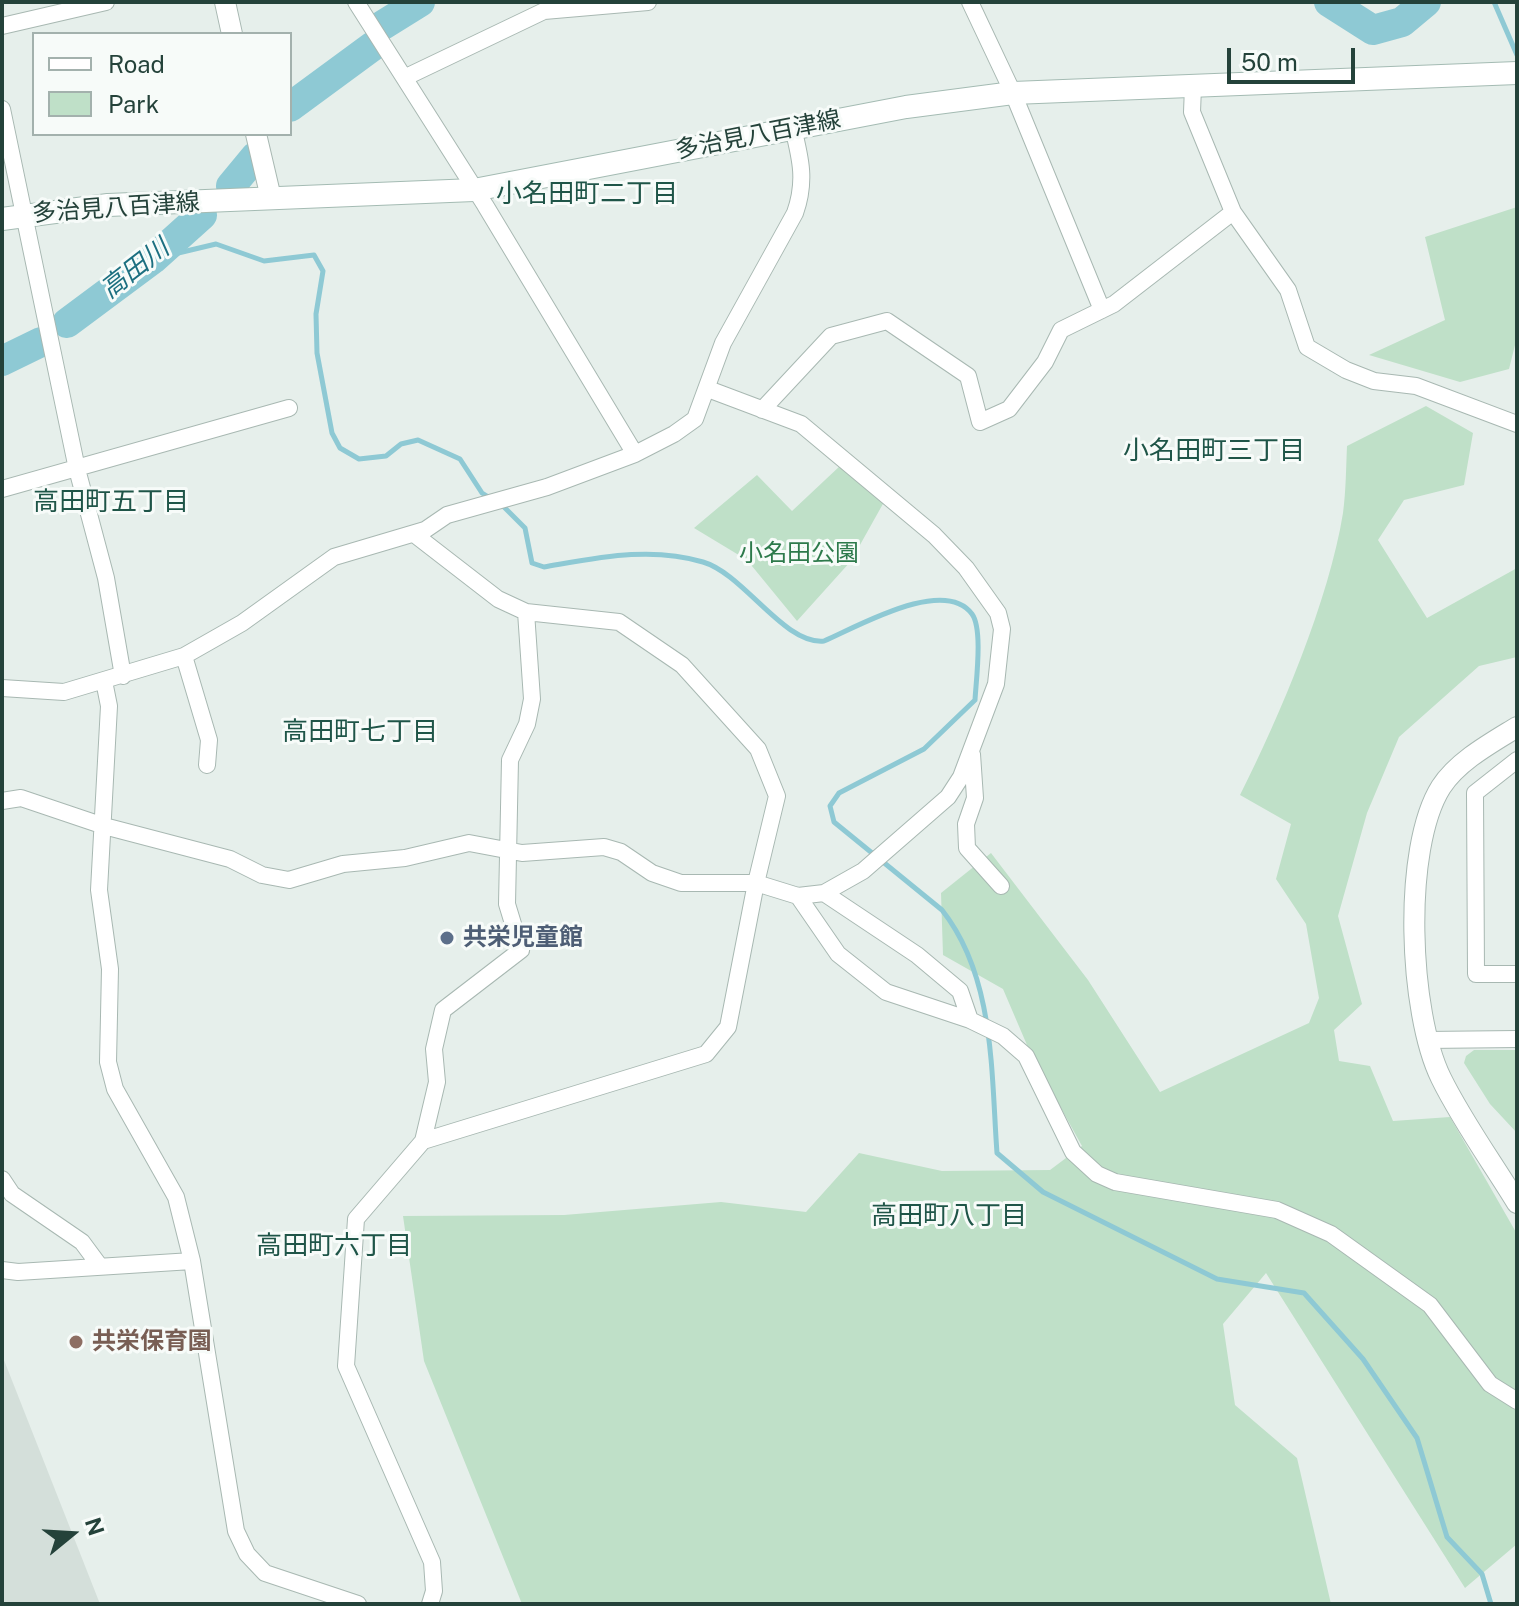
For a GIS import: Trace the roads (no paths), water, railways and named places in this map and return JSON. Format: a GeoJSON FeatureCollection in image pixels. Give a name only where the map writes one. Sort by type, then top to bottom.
{"type":"FeatureCollection","features":[{"type":"Feature","properties":{"kind":"main road","name":"多治見八百津線"},"geometry":{"type":"LineString","coordinates":[[13,217],[108,205],[474,190],[793,128],[956,99],[1013,93],[1517,73]]}},
{"type":"Feature","properties":{"kind":"street"},"geometry":{"type":"LineString","coordinates":[[2,26],[106,2]]}},
{"type":"Feature","properties":{"kind":"street"},"geometry":{"type":"LineString","coordinates":[[225,2],[232,32]]}},
{"type":"Feature","properties":{"kind":"street"},"geometry":{"type":"LineString","coordinates":[[356,2],[406,77],[635,454]]}},
{"type":"Feature","properties":{"kind":"street"},"geometry":{"type":"LineString","coordinates":[[406,77],[544,11],[648,2]]}},
{"type":"Feature","properties":{"kind":"street"},"geometry":{"type":"LineString","coordinates":[[970,2],[1013,93],[1102,310]]}},
{"type":"Feature","properties":{"kind":"street"},"geometry":{"type":"LineString","coordinates":[[1193,87],[1192,112],[1233,212],[1288,290],[1307,347],[1335,367],[1374,381],[1416,386],[1517,424]]}},
{"type":"Feature","properties":{"kind":"street"},"geometry":{"type":"LineString","coordinates":[[2,109],[13,217],[106,578],[123,676]]}},
{"type":"Feature","properties":{"kind":"street"},"geometry":{"type":"LineString","coordinates":[[2,688],[64,692],[184,656],[242,623],[334,557],[414,534],[447,515],[510,498],[635,454],[695,419],[723,343],[802,192],[804,170],[793,128]]}},
{"type":"Feature","properties":{"kind":"street"},"geometry":{"type":"LineString","coordinates":[[256,136],[271,198]]}},
{"type":"Feature","properties":{"kind":"street"},"geometry":{"type":"LineString","coordinates":[[762,410],[831,336],[887,321],[968,376],[980,422],[1009,409],[1045,362],[1061,330],[1102,310],[1233,212]]}},
{"type":"Feature","properties":{"kind":"street"},"geometry":{"type":"LineString","coordinates":[[2,801],[21,798],[104,826],[230,859],[262,875],[289,880],[343,864],[405,858],[469,843],[511,852],[604,847],[621,852],[652,873],[681,883],[756,883],[798,896],[824,893],[869,866],[948,797],[972,752],[996,684],[1002,629],[998,613],[966,568],[934,535],[801,424],[708,389]]}},
{"type":"Feature","properties":{"kind":"street"},"geometry":{"type":"LineString","coordinates":[[2,489],[289,408]]}},
{"type":"Feature","properties":{"kind":"street"},"geometry":{"type":"LineString","coordinates":[[414,534],[498,599],[526,612],[619,622],[682,665],[758,749],[777,796],[756,883],[728,1027],[706,1054],[602,1083],[466,1130],[423,1141]]}},
{"type":"Feature","properties":{"kind":"street"},"geometry":{"type":"LineString","coordinates":[[430,1604],[434,1591],[432,1562],[346,1366],[356,1219],[423,1141],[437,1082],[434,1049],[443,1010],[456,1004],[521,950],[507,904],[511,852],[510,760],[527,724],[532,699],[526,612]]}},
{"type":"Feature","properties":{"kind":"street"},"geometry":{"type":"LineString","coordinates":[[184,656],[209,740],[207,765]]}},
{"type":"Feature","properties":{"kind":"street"},"geometry":{"type":"LineString","coordinates":[[104,681],[109,706],[99,890],[110,969],[108,1062],[115,1089],[176,1197],[192,1261],[236,1531],[247,1554],[265,1573],[358,1604]]}},
{"type":"Feature","properties":{"kind":"street"},"geometry":{"type":"LineString","coordinates":[[1517,727],[1480,749],[1442,786],[1423,827],[1417,862],[1417,987],[1426,1040],[1441,1078],[1517,1203]]}},
{"type":"Feature","properties":{"kind":"street"},"geometry":{"type":"LineString","coordinates":[[972,752],[975,798],[966,824],[967,848],[1001,886]]}},
{"type":"Feature","properties":{"kind":"street"},"geometry":{"type":"LineString","coordinates":[[1517,760],[1475,793],[1476,974],[1517,974]]}},
{"type":"Feature","properties":{"kind":"street"},"geometry":{"type":"LineString","coordinates":[[824,893],[917,955],[960,991],[973,1022]]}},
{"type":"Feature","properties":{"kind":"street"},"geometry":{"type":"LineString","coordinates":[[798,896],[838,954],[886,992],[973,1022],[999,1035],[1026,1056],[1073,1152],[1097,1174],[1115,1182],[1277,1210],[1331,1234],[1430,1305],[1490,1384],[1517,1401]]}},
{"type":"Feature","properties":{"kind":"street"},"geometry":{"type":"LineString","coordinates":[[1426,1040],[1517,1039]]}},
{"type":"Feature","properties":{"kind":"street"},"geometry":{"type":"LineString","coordinates":[[2,1179],[12,1194],[82,1242],[99,1265]]}},
{"type":"Feature","properties":{"kind":"street"},"geometry":{"type":"LineString","coordinates":[[2,1270],[18,1272],[192,1261]]}},
{"type":"Feature","properties":{"kind":"waterway","name":"高田川"},"geometry":{"type":"LineString","coordinates":[[383,25],[420,2]]}},
{"type":"Feature","properties":{"kind":"waterway","name":"高田川"},"geometry":{"type":"LineString","coordinates":[[1329,2],[1373,30],[1402,22],[1426,2]]}},
{"type":"Feature","properties":{"kind":"waterway"},"geometry":{"type":"LineString","coordinates":[[1494,2],[1517,55]]}},
{"type":"Feature","properties":{"kind":"waterway","name":"高田川"},"geometry":{"type":"LineString","coordinates":[[292,106],[373,46]]}},
{"type":"Feature","properties":{"kind":"waterway","name":"高田川"},"geometry":{"type":"LineString","coordinates":[[231,186],[255,157]]}},
{"type":"Feature","properties":{"kind":"waterway","name":"高田川"},"geometry":{"type":"LineString","coordinates":[[67,323],[153,259],[202,215]]}},
{"type":"Feature","properties":{"kind":"waterway"},"geometry":{"type":"LineString","coordinates":[[153,259],[216,244],[264,261],[314,255],[323,271],[316,314],[317,353],[332,433],[340,448],[359,459],[386,456],[401,444],[418,440],[460,459],[482,493],[490,498]]}},
{"type":"Feature","properties":{"kind":"waterway","name":"高田川"},"geometry":{"type":"LineString","coordinates":[[2,361],[41,342]]}},
{"type":"Feature","properties":{"kind":"waterway"},"geometry":{"type":"LineString","coordinates":[[502,505],[525,528],[532,563],[544,567],[643,554],[703,562],[734,580],[779,621],[809,639],[824,641],[878,616],[922,602],[942,600],[959,604],[972,614],[978,643],[975,700],[924,749],[839,793],[830,806],[834,822],[942,910],[959,936],[972,965],[987,1026],[997,1153],[1043,1192],[1217,1279],[1304,1293],[1363,1359],[1417,1438],[1447,1537],[1482,1574],[1491,1604]]}},
{"type":"Feature","properties":{"kind":"place","name":"共栄児童館"},"geometry":{"type":"Point","coordinates":[447,938]}},
{"type":"Feature","properties":{"kind":"place","name":"共栄保育園"},"geometry":{"type":"Point","coordinates":[76,1342]}},
{"type":"Feature","properties":{"kind":"district","name":"小名田町二丁目"},"geometry":{"type":"Point","coordinates":[587,194]}},
{"type":"Feature","properties":{"kind":"district","name":"小名田町三丁目"},"geometry":{"type":"Point","coordinates":[1214,451]}},
{"type":"Feature","properties":{"kind":"district","name":"高田町五丁目"},"geometry":{"type":"Point","coordinates":[111,502]}},
{"type":"Feature","properties":{"kind":"district","name":"高田町七丁目"},"geometry":{"type":"Point","coordinates":[360,732]}},
{"type":"Feature","properties":{"kind":"district","name":"高田町八丁目"},"geometry":{"type":"Point","coordinates":[949,1216]}},
{"type":"Feature","properties":{"kind":"district","name":"高田町六丁目"},"geometry":{"type":"Point","coordinates":[334,1246]}},
{"type":"Feature","properties":{"kind":"park label","name":"小名田公園"},"geometry":{"type":"Point","coordinates":[799,554]}}]}
